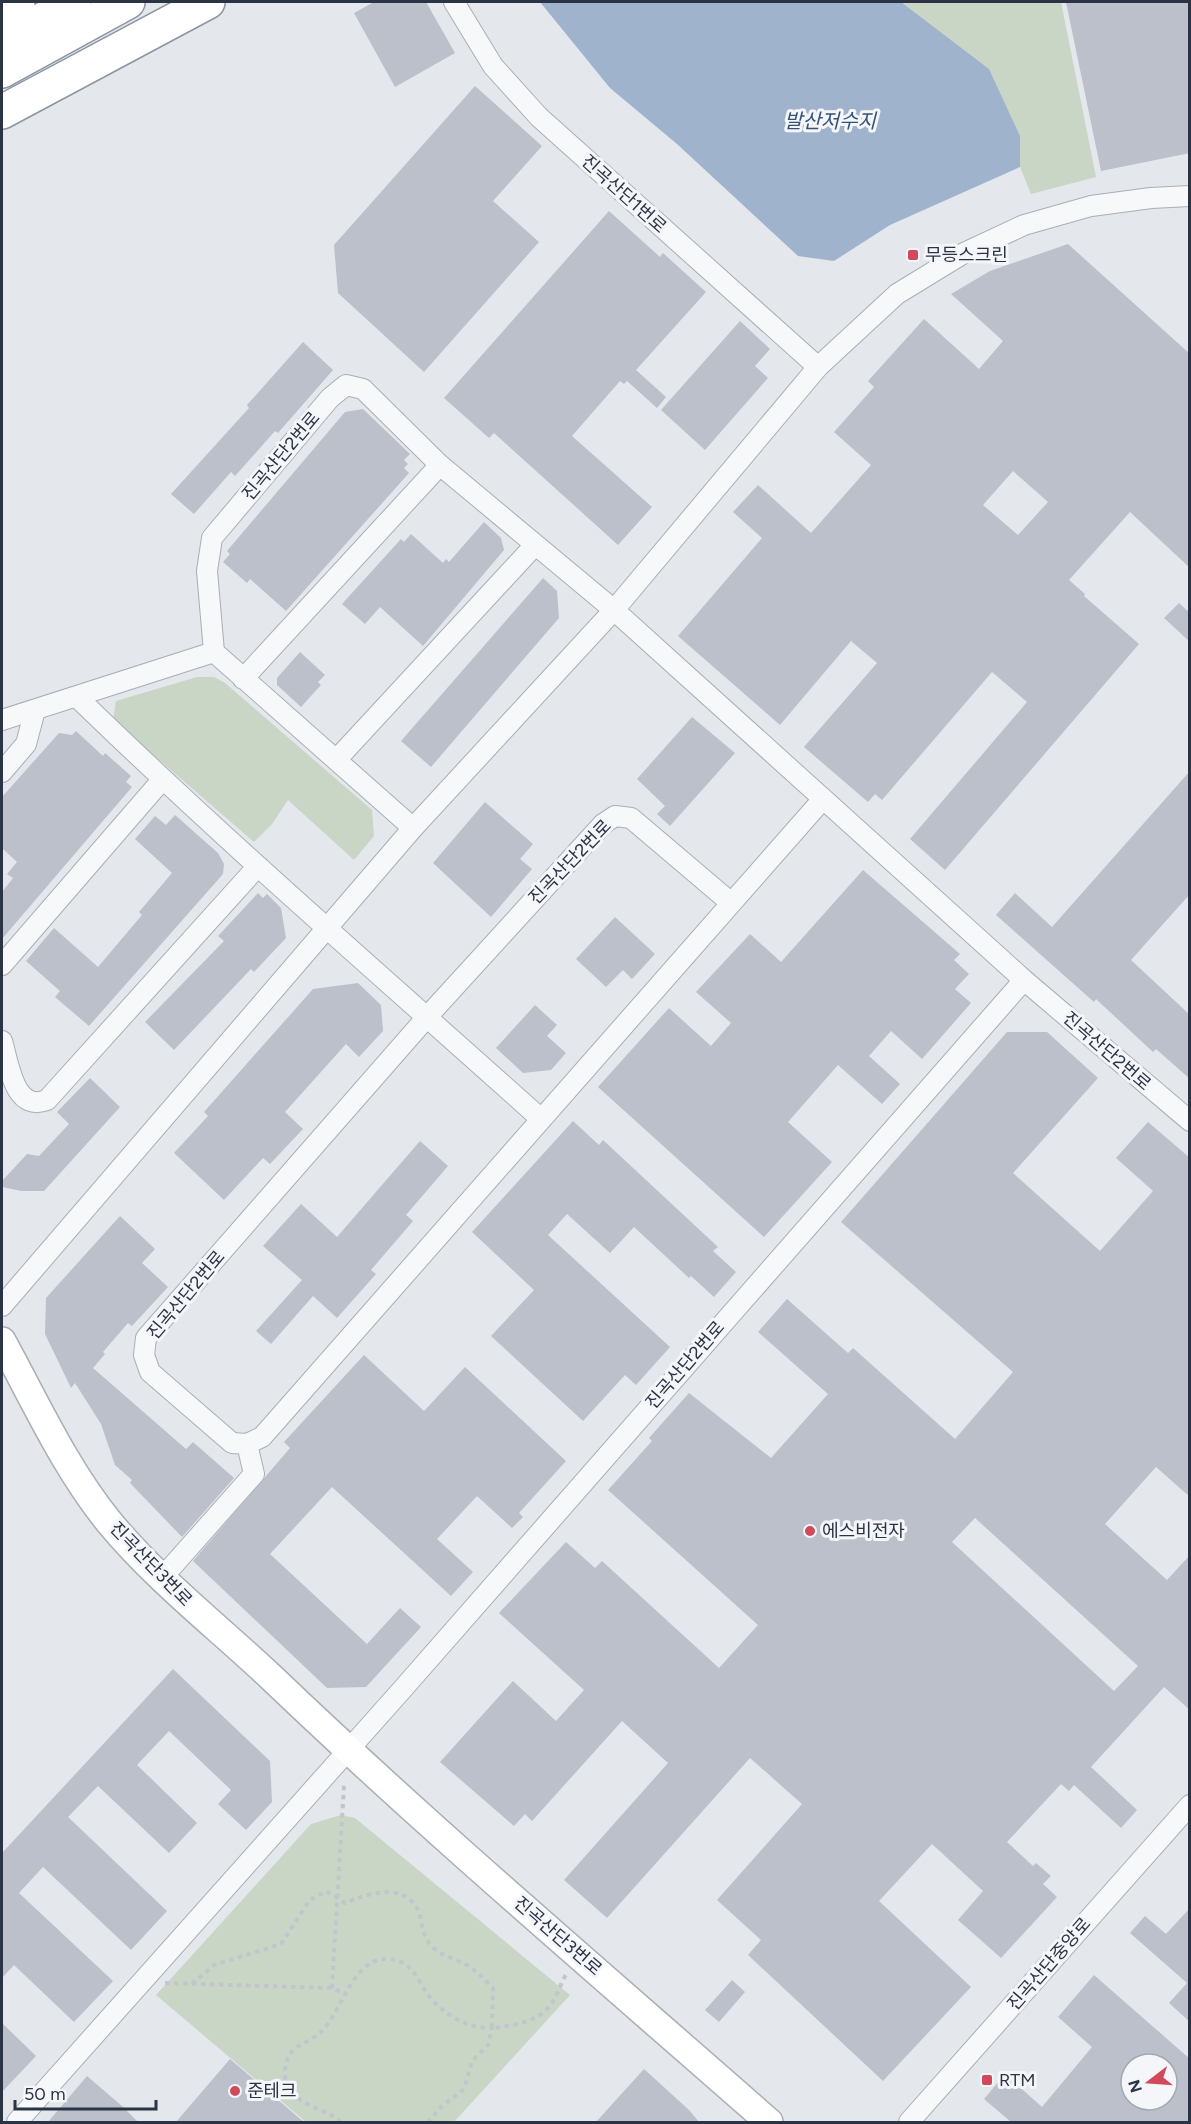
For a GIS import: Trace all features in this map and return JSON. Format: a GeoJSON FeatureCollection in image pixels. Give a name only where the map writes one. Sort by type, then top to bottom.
{"type":"FeatureCollection","features":[{"type":"Feature","properties":{"kind":"highway"},"geometry":{"type":"LineString","coordinates":[[2,10],[18,2]]}},
{"type":"Feature","properties":{"kind":"highway"},"geometry":{"type":"LineString","coordinates":[[2,42],[74,2]]}},
{"type":"Feature","properties":{"kind":"highway"},"geometry":{"type":"LineString","coordinates":[[2,71],[128,2]]}},
{"type":"Feature","properties":{"kind":"highway"},"geometry":{"type":"LineString","coordinates":[[2,112],[208,2]]}},
{"type":"Feature","properties":{"kind":"street","name":"진곡산단1번로"},"geometry":{"type":"LineString","coordinates":[[454,2],[493,66],[539,117],[818,367]]}},
{"type":"Feature","properties":{"kind":"street"},"geometry":{"type":"LineString","coordinates":[[2,1306],[327,931],[413,828],[614,610],[818,367],[897,294],[964,253],[1024,225],[1091,206],[1151,198],[1190,196]]}},
{"type":"Feature","properties":{"kind":"street","name":"진곡산단2번로"},"geometry":{"type":"LineString","coordinates":[[214,652],[207,572],[212,538],[330,398],[346,385],[363,389],[440,465],[614,610],[1024,980],[1190,1121]]}},
{"type":"Feature","properties":{"kind":"street"},"geometry":{"type":"LineString","coordinates":[[243,679],[440,465]]}},
{"type":"Feature","properties":{"kind":"street"},"geometry":{"type":"LineString","coordinates":[[337,759],[535,545]]}},
{"type":"Feature","properties":{"kind":"street"},"geometry":{"type":"LineString","coordinates":[[2,720],[214,652],[413,828]]}},
{"type":"Feature","properties":{"kind":"street"},"geometry":{"type":"LineString","coordinates":[[77,697],[162,780],[327,931],[541,1119]]}},
{"type":"Feature","properties":{"kind":"street"},"geometry":{"type":"LineString","coordinates":[[2,772],[26,744],[35,710]]}},
{"type":"Feature","properties":{"kind":"street"},"geometry":{"type":"LineString","coordinates":[[2,965],[162,780]]}},
{"type":"Feature","properties":{"kind":"street"},"geometry":{"type":"LineString","coordinates":[[161,1579],[254,1474],[247,1444],[262,1437],[730,902],[823,800]]}},
{"type":"Feature","properties":{"kind":"street","name":"진곡산단2번로"},"geometry":{"type":"LineString","coordinates":[[247,1444],[232,1443],[150,1372],[144,1355],[146,1338],[427,1017],[603,824],[615,816],[631,818],[730,902]]}},
{"type":"Feature","properties":{"kind":"street"},"geometry":{"type":"LineString","coordinates":[[2,1041],[20,1095],[27,1102],[36,1104],[47,1100],[258,866]]}},
{"type":"Feature","properties":{"kind":"street","name":"진곡산단2번로"},"geometry":{"type":"LineString","coordinates":[[346,1750],[1024,980]]}},
{"type":"Feature","properties":{"kind":"street","name":"진곡산단3번로"},"geometry":{"type":"LineString","coordinates":[[2,1341],[45,1426],[73,1474],[110,1522],[161,1579],[243,1652],[346,1750],[769,2122]]}},
{"type":"Feature","properties":{"kind":"street"},"geometry":{"type":"LineString","coordinates":[[17,2122],[346,1750]]}},
{"type":"Feature","properties":{"kind":"street","name":"진곡산단중앙로"},"geometry":{"type":"LineString","coordinates":[[909,2122],[1190,1805]]}},
{"type":"Feature","properties":{"kind":"path"},"geometry":{"type":"LineString","coordinates":[[332,1988],[346,1750]]}},
{"type":"Feature","properties":{"kind":"path"},"geometry":{"type":"LineString","coordinates":[[192,1984],[214,1965],[281,1944],[309,1901],[326,1891],[345,1903],[364,1895],[386,1891],[406,1898],[417,1908],[429,1943],[444,1955],[466,1965],[493,1988],[492,2028],[488,2045],[472,2061],[464,2089],[442,2106],[428,2122]]}},
{"type":"Feature","properties":{"kind":"path"},"geometry":{"type":"LineString","coordinates":[[341,2122],[329,2112],[309,2107],[294,2095],[286,2083],[285,2062],[297,2046],[321,2032],[347,1995],[353,1978],[365,1965],[387,1959],[404,1964],[418,1976],[429,1995],[445,2013],[482,2028],[492,2028],[519,2025],[551,2004],[578,1954]]}},
{"type":"Feature","properties":{"kind":"path"},"geometry":{"type":"LineString","coordinates":[[140,1983],[332,1988],[347,1995]]}},
{"type":"Feature","properties":{"kind":"green space"},"geometry":{"type":"Polygon","coordinates":[[[901,2],[1061,2],[1096,177],[1031,194],[1020,167],[1020,136],[916,14],[901,2]]]}},
{"type":"Feature","properties":{"kind":"green space"},"geometry":{"type":"Polygon","coordinates":[[[197,677],[214,677],[225,683],[372,810],[374,836],[354,860],[288,800],[272,824],[254,842],[113,720],[116,701],[197,677]]]}},
{"type":"Feature","properties":{"kind":"green space"},"geometry":{"type":"Polygon","coordinates":[[[341,1815],[355,1818],[570,1995],[454,2122],[306,2122],[156,1995],[311,1824],[341,1815]]]}},
{"type":"Feature","properties":{"kind":"water","name":"발산저수지"},"geometry":{"type":"Polygon","coordinates":[[[540,2],[901,2],[989,69],[1020,136],[1020,167],[890,225],[834,261],[798,256],[677,144],[610,88],[540,2]]]}},
{"type":"Feature","properties":{"kind":"building"},"geometry":{"type":"Polygon","coordinates":[[[374,2],[426,2],[455,53],[395,87],[354,13],[374,2]]]}},
{"type":"Feature","properties":{"kind":"building"},"geometry":{"type":"Polygon","coordinates":[[[1066,2],[1190,2],[1190,153],[1101,171],[1066,2]]]}},
{"type":"Feature","properties":{"kind":"building"},"geometry":{"type":"Polygon","coordinates":[[[475,86],[542,146],[493,201],[539,242],[424,372],[338,293],[334,245],[475,86]]]}},
{"type":"Feature","properties":{"kind":"building"},"geometry":{"type":"Polygon","coordinates":[[[609,211],[660,257],[663,253],[706,292],[636,370],[666,397],[657,408],[627,381],[624,384],[620,381],[572,436],[652,507],[618,545],[494,433],[489,438],[444,398],[609,211]]]}},
{"type":"Feature","properties":{"kind":"building"},"geometry":{"type":"Polygon","coordinates":[[[1068,244],[1190,354],[1190,568],[1130,512],[1069,580],[1139,644],[945,870],[910,839],[1027,702],[992,672],[882,800],[875,794],[868,802],[804,747],[877,663],[851,641],[780,725],[678,636],[762,538],[733,512],[758,485],[811,533],[871,465],[834,432],[874,387],[868,381],[924,319],[979,369],[1003,341],[951,294],[990,271],[1068,244]],[[1013,471],[983,505],[1018,535],[1048,502],[1013,471]]]}},
{"type":"Feature","properties":{"kind":"building"},"geometry":{"type":"Polygon","coordinates":[[[740,321],[770,349],[755,366],[768,378],[705,450],[661,410],[740,321]]]}},
{"type":"Feature","properties":{"kind":"building"},"geometry":{"type":"Polygon","coordinates":[[[303,342],[333,370],[278,433],[275,431],[235,476],[231,472],[194,514],[171,494],[249,408],[247,405],[303,342]]]}},
{"type":"Feature","properties":{"kind":"building"},"geometry":{"type":"Polygon","coordinates":[[[363,409],[410,454],[404,460],[408,464],[404,468],[409,473],[286,611],[250,579],[247,583],[223,562],[230,554],[227,551],[345,412],[363,409]]]}},
{"type":"Feature","properties":{"kind":"building"},"geometry":{"type":"Polygon","coordinates":[[[484,522],[501,538],[504,550],[423,646],[380,607],[365,624],[342,604],[401,539],[404,542],[411,534],[443,563],[446,559],[449,562],[484,522]]]}},
{"type":"Feature","properties":{"kind":"building"},"geometry":{"type":"Polygon","coordinates":[[[543,578],[557,591],[559,618],[431,767],[401,741],[543,578]]]}},
{"type":"Feature","properties":{"kind":"building"},"geometry":{"type":"Polygon","coordinates":[[[1179,603],[1190,613],[1190,642],[1164,618],[1179,603]]]}},
{"type":"Feature","properties":{"kind":"building"},"geometry":{"type":"Polygon","coordinates":[[[300,652],[325,675],[318,682],[321,685],[301,707],[277,685],[277,678],[300,652]]]}},
{"type":"Feature","properties":{"kind":"building"},"geometry":{"type":"Polygon","coordinates":[[[692,717],[735,753],[670,826],[657,814],[665,806],[637,779],[692,717]]]}},
{"type":"Feature","properties":{"kind":"building"},"geometry":{"type":"Polygon","coordinates":[[[76,731],[103,756],[105,753],[131,776],[126,782],[132,787],[2,939],[2,892],[13,878],[7,874],[17,862],[2,848],[2,797],[59,733],[72,735],[76,731]]]}},
{"type":"Feature","properties":{"kind":"building"},"geometry":{"type":"Polygon","coordinates":[[[1190,771],[1190,894],[1131,960],[1190,1015],[1190,1079],[1156,1049],[1153,1052],[1096,999],[1094,1002],[996,915],[1015,893],[1052,927],[1190,771]]]}},
{"type":"Feature","properties":{"kind":"building"},"geometry":{"type":"Polygon","coordinates":[[[485,802],[533,844],[520,859],[532,869],[491,917],[433,863],[485,802]]]}},
{"type":"Feature","properties":{"kind":"building"},"geometry":{"type":"Polygon","coordinates":[[[175,815],[218,853],[224,864],[223,874],[89,1026],[55,997],[60,991],[26,961],[54,928],[98,967],[142,915],[139,912],[172,873],[135,839],[155,816],[166,825],[175,815]]]}},
{"type":"Feature","properties":{"kind":"building"},"geometry":{"type":"Polygon","coordinates":[[[863,870],[960,954],[954,960],[969,974],[955,989],[971,1003],[922,1059],[891,1031],[869,1056],[900,1084],[882,1104],[838,1065],[788,1122],[832,1162],[764,1237],[598,1087],[669,1008],[711,1046],[731,1023],[696,992],[750,934],[781,962],[863,870]]]}},
{"type":"Feature","properties":{"kind":"building"},"geometry":{"type":"Polygon","coordinates":[[[258,893],[263,898],[267,894],[281,908],[286,938],[254,972],[251,969],[174,1050],[145,1022],[224,941],[218,936],[258,893]]]}},
{"type":"Feature","properties":{"kind":"building"},"geometry":{"type":"Polygon","coordinates":[[[615,917],[655,954],[632,979],[623,970],[606,987],[576,959],[615,917]]]}},
{"type":"Feature","properties":{"kind":"building"},"geometry":{"type":"Polygon","coordinates":[[[358,983],[381,1005],[383,1031],[359,1057],[346,1044],[285,1112],[303,1129],[270,1164],[263,1158],[224,1200],[174,1153],[208,1116],[204,1112],[313,989],[358,983]]]}},
{"type":"Feature","properties":{"kind":"building"},"geometry":{"type":"Polygon","coordinates":[[[535,1005],[557,1025],[547,1036],[566,1053],[551,1070],[523,1073],[496,1048],[535,1005]]]}},
{"type":"Feature","properties":{"kind":"building"},"geometry":{"type":"Polygon","coordinates":[[[1007,1032],[1047,1032],[1098,1078],[1013,1173],[1100,1251],[1153,1191],[1116,1158],[1148,1122],[1190,1158],[1190,1497],[1156,1467],[1105,1524],[1167,1580],[1190,1555],[1190,1710],[1164,1687],[1091,1767],[1137,1810],[1121,1828],[1074,1785],[1069,1791],[1061,1784],[1007,1842],[1033,1866],[1036,1863],[1051,1876],[1043,1884],[1057,1897],[1001,1958],[958,1920],[983,1891],[932,1844],[879,1901],[971,1987],[883,2081],[748,1955],[761,1940],[717,1900],[802,1804],[750,1758],[607,1918],[564,1880],[668,1763],[622,1721],[532,1821],[525,1814],[514,1826],[440,1762],[513,1681],[556,1721],[584,1690],[499,1613],[566,1542],[595,1568],[602,1561],[719,1668],[758,1625],[608,1490],[652,1441],[649,1438],[689,1393],[771,1458],[828,1394],[758,1332],[787,1299],[848,1353],[853,1348],[955,1439],[1013,1372],[841,1222],[1007,1032]],[[975,1518],[952,1542],[1114,1691],[1138,1666],[975,1518]]]}},
{"type":"Feature","properties":{"kind":"building"},"geometry":{"type":"Polygon","coordinates":[[[90,1078],[120,1107],[44,1191],[21,1191],[2,1187],[2,1181],[27,1154],[39,1156],[69,1124],[57,1112],[90,1078]]]}},
{"type":"Feature","properties":{"kind":"building"},"geometry":{"type":"Polygon","coordinates":[[[573,1121],[599,1145],[603,1140],[718,1247],[713,1251],[736,1272],[714,1297],[691,1276],[689,1278],[634,1227],[610,1253],[567,1214],[548,1235],[670,1347],[636,1385],[625,1375],[583,1421],[491,1336],[534,1290],[472,1232],[573,1121]]]}},
{"type":"Feature","properties":{"kind":"building"},"geometry":{"type":"Polygon","coordinates":[[[420,1141],[448,1166],[406,1215],[413,1221],[371,1270],[376,1274],[337,1318],[313,1296],[271,1344],[256,1331],[302,1280],[263,1246],[301,1204],[337,1237],[420,1141]]]}},
{"type":"Feature","properties":{"kind":"building"},"geometry":{"type":"Polygon","coordinates":[[[120,1216],[155,1249],[142,1263],[168,1287],[132,1326],[128,1323],[103,1352],[105,1354],[93,1368],[186,1449],[193,1442],[234,1478],[182,1537],[130,1483],[132,1480],[115,1465],[101,1424],[75,1383],[71,1388],[45,1334],[46,1298],[120,1216]]]}},
{"type":"Feature","properties":{"kind":"building"},"geometry":{"type":"Polygon","coordinates":[[[364,1355],[424,1411],[465,1367],[566,1461],[519,1513],[523,1517],[512,1528],[477,1496],[437,1539],[473,1572],[451,1596],[332,1487],[270,1554],[367,1644],[400,1608],[421,1627],[366,1687],[327,1688],[193,1561],[290,1448],[284,1442],[364,1355]]]}},
{"type":"Feature","properties":{"kind":"building"},"geometry":{"type":"Polygon","coordinates":[[[173,1669],[270,1761],[272,1802],[246,1830],[218,1804],[231,1790],[169,1731],[137,1765],[197,1823],[169,1853],[98,1786],[68,1817],[167,1911],[131,1950],[43,1867],[19,1893],[113,1981],[74,2022],[14,1965],[2,1978],[2,1853],[173,1669]]]}},
{"type":"Feature","properties":{"kind":"building"},"geometry":{"type":"Polygon","coordinates":[[[1190,1908],[1190,2022],[1169,2003],[1187,1983],[1130,1933],[1145,1916],[1166,1934],[1190,1908]]]}},
{"type":"Feature","properties":{"kind":"building"},"geometry":{"type":"Polygon","coordinates":[[[1094,1975],[1190,2059],[1190,2122],[1011,2122],[984,2099],[1005,2074],[1042,2107],[1092,2047],[1058,2017],[1094,1975]]]}},
{"type":"Feature","properties":{"kind":"building"},"geometry":{"type":"Polygon","coordinates":[[[732,1980],[745,1992],[719,2022],[705,2010],[732,1980]]]}},
{"type":"Feature","properties":{"kind":"building"},"geometry":{"type":"Polygon","coordinates":[[[2,2023],[36,2056],[2,2092],[2,2023]]]}},
{"type":"Feature","properties":{"kind":"building","name":"준테크"},"geometry":{"type":"Polygon","coordinates":[[[230,2059],[304,2122],[176,2122],[230,2059]]]}},
{"type":"Feature","properties":{"kind":"building"},"geometry":{"type":"Polygon","coordinates":[[[644,2069],[689,2110],[699,2122],[596,2122],[644,2069]]]}},
{"type":"Feature","properties":{"kind":"building"},"geometry":{"type":"Polygon","coordinates":[[[87,2076],[122,2106],[138,2122],[48,2122],[87,2076]]]}},
{"type":"Feature","properties":{"kind":"place","name":"무등스크린"},"geometry":{"type":"Point","coordinates":[913,255]}},
{"type":"Feature","properties":{"kind":"place","name":"에스비전자"},"geometry":{"type":"Point","coordinates":[810,1531]}},
{"type":"Feature","properties":{"kind":"place","name":"RTM"},"geometry":{"type":"Point","coordinates":[987,2080]}},
{"type":"Feature","properties":{"kind":"place","name":"준테크"},"geometry":{"type":"Point","coordinates":[235,2091]}}]}
